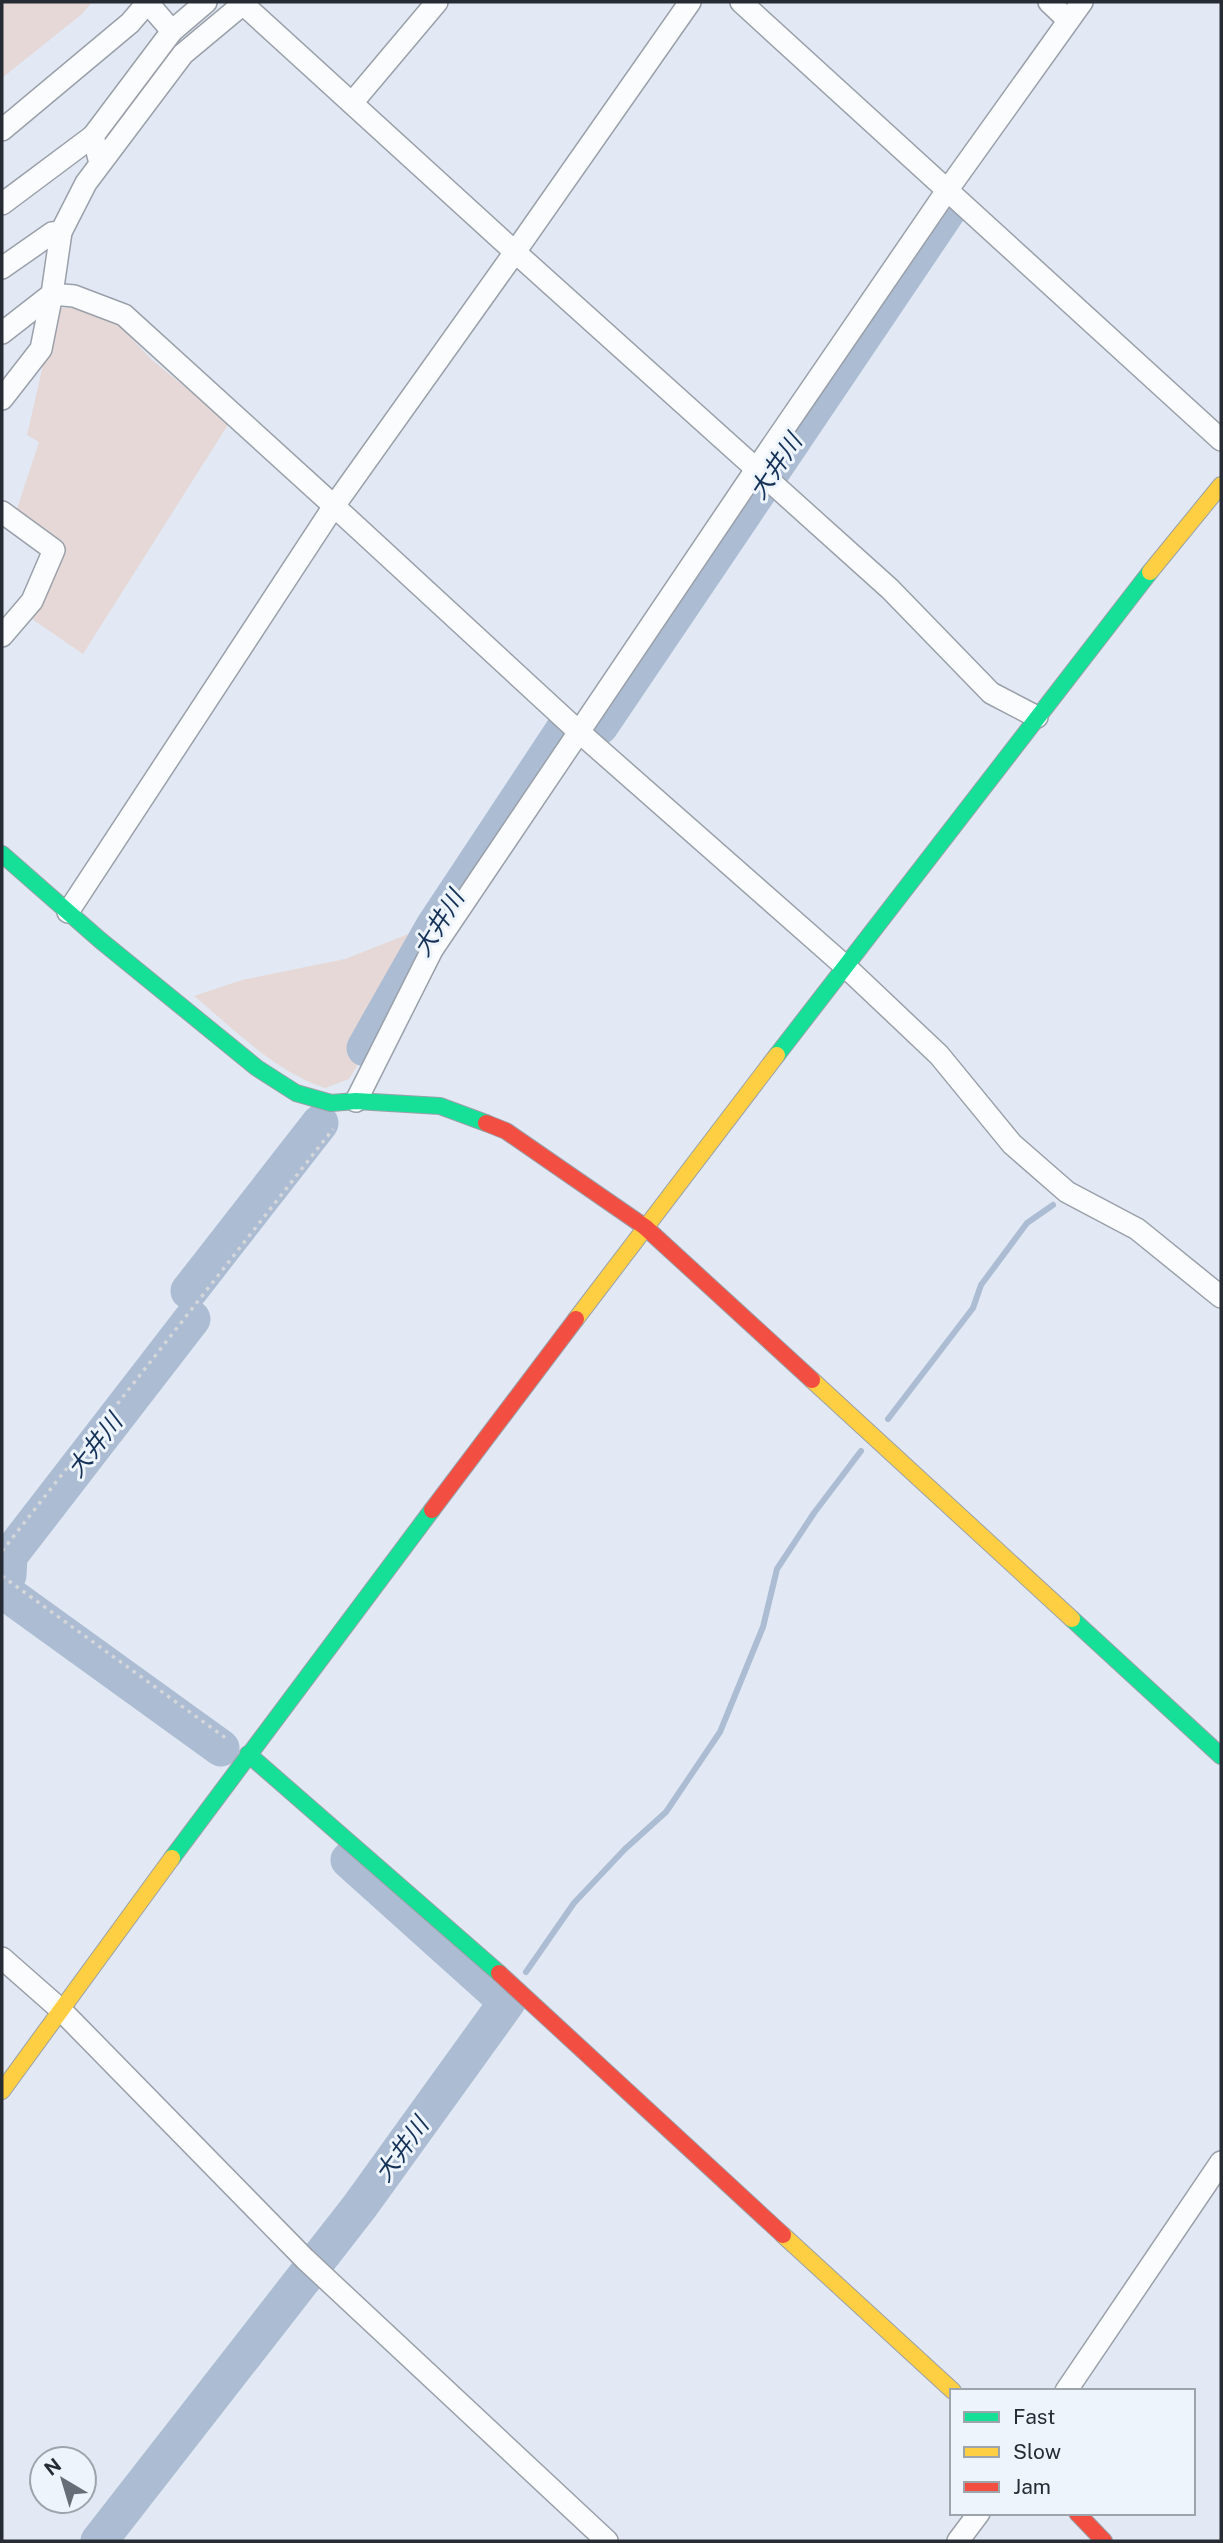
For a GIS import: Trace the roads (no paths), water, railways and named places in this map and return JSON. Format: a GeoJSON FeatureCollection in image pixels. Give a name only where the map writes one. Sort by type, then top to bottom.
{"type":"FeatureCollection","features":[{"type":"Feature","properties":{"kind":"street"},"geometry":{"type":"LineString","coordinates":[[2,130],[130,23],[147,2],[173,31]]}},
{"type":"Feature","properties":{"kind":"street"},"geometry":{"type":"LineString","coordinates":[[2,204],[93,136],[173,31],[205,2]]}},
{"type":"Feature","properties":{"kind":"street"},"geometry":{"type":"LineString","coordinates":[[352,103],[437,2]]}},
{"type":"Feature","properties":{"kind":"street"},"geometry":{"type":"LineString","coordinates":[[68,912],[334,506],[691,2]]}},
{"type":"Feature","properties":{"kind":"street"},"geometry":{"type":"LineString","coordinates":[[740,2],[1221,440]]}},
{"type":"Feature","properties":{"kind":"street"},"geometry":{"type":"LineString","coordinates":[[1049,2],[1068,20]]}},
{"type":"Feature","properties":{"kind":"street"},"geometry":{"type":"LineString","coordinates":[[356,1101],[432,950],[946,192],[1082,2]]}},
{"type":"Feature","properties":{"kind":"street"},"geometry":{"type":"LineString","coordinates":[[2,399],[41,349],[61,232],[86,183],[183,54],[244,3],[515,252],[890,589],[991,693],[1037,717]]}},
{"type":"Feature","properties":{"kind":"street"},"geometry":{"type":"LineString","coordinates":[[93,136],[100,163]]}},
{"type":"Feature","properties":{"kind":"street"},"geometry":{"type":"LineString","coordinates":[[2,268],[52,233],[61,232]]}},
{"type":"Feature","properties":{"kind":"street"},"geometry":{"type":"LineString","coordinates":[[2,333],[52,294],[74,296],[124,315],[579,731],[846,967],[939,1055],[1012,1144],[1067,1192],[1137,1229],[1221,1297]]}},
{"type":"Feature","properties":{"kind":"street"},"geometry":{"type":"LineString","coordinates":[[2,2091],[248,1754],[645,1227],[1037,717],[1221,485]]}},
{"type":"Feature","properties":{"kind":"street"},"geometry":{"type":"LineString","coordinates":[[2,512],[54,550],[32,601],[2,636]]}},
{"type":"Feature","properties":{"kind":"street"},"geometry":{"type":"LineString","coordinates":[[2,853],[68,912],[257,1068],[296,1093],[331,1103],[356,1101],[440,1106],[506,1131],[645,1227],[1221,1756]]}},
{"type":"Feature","properties":{"kind":"street"},"geometry":{"type":"LineString","coordinates":[[248,1754],[466,1942],[951,2389]]}},
{"type":"Feature","properties":{"kind":"street"},"geometry":{"type":"LineString","coordinates":[[2,1958],[60,2009],[310,2264],[607,2541]]}},
{"type":"Feature","properties":{"kind":"street"},"geometry":{"type":"LineString","coordinates":[[1067,2389],[1221,2162]]}},
{"type":"Feature","properties":{"kind":"street"},"geometry":{"type":"LineString","coordinates":[[958,2541],[978,2515]]}},
{"type":"Feature","properties":{"kind":"street"},"geometry":{"type":"LineString","coordinates":[[1079,2515],[1104,2541]]}},
{"type":"Feature","properties":{"kind":"waterway","name":"大井川"},"geometry":{"type":"LineString","coordinates":[[600,726],[950,207]]}},
{"type":"Feature","properties":{"kind":"waterway","name":"大井川"},"geometry":{"type":"LineString","coordinates":[[365,1048],[433,928],[563,731]]}},
{"type":"Feature","properties":{"kind":"waterway","name":"大井川"},"geometry":{"type":"LineString","coordinates":[[189,1291],[320,1123]]}},
{"type":"Feature","properties":{"kind":"waterway"},"geometry":{"type":"LineString","coordinates":[[888,1419],[973,1308],[981,1285],[1027,1223],[1053,1205]]}},
{"type":"Feature","properties":{"kind":"waterway","name":"大井川"},"geometry":{"type":"LineString","coordinates":[[8,1575],[9,1556],[192,1319]]}},
{"type":"Feature","properties":{"kind":"waterway"},"geometry":{"type":"LineString","coordinates":[[526,1972],[574,1903],[625,1849],[666,1812],[720,1732],[763,1627],[777,1569],[814,1513],[861,1451]]}},
{"type":"Feature","properties":{"kind":"waterway","name":"大井川"},"geometry":{"type":"LineString","coordinates":[[2,1590],[221,1748]]}},
{"type":"Feature","properties":{"kind":"waterway","name":"大井川"},"geometry":{"type":"LineString","coordinates":[[99,2541],[360,2206],[507,2002],[349,1860]]}}]}
